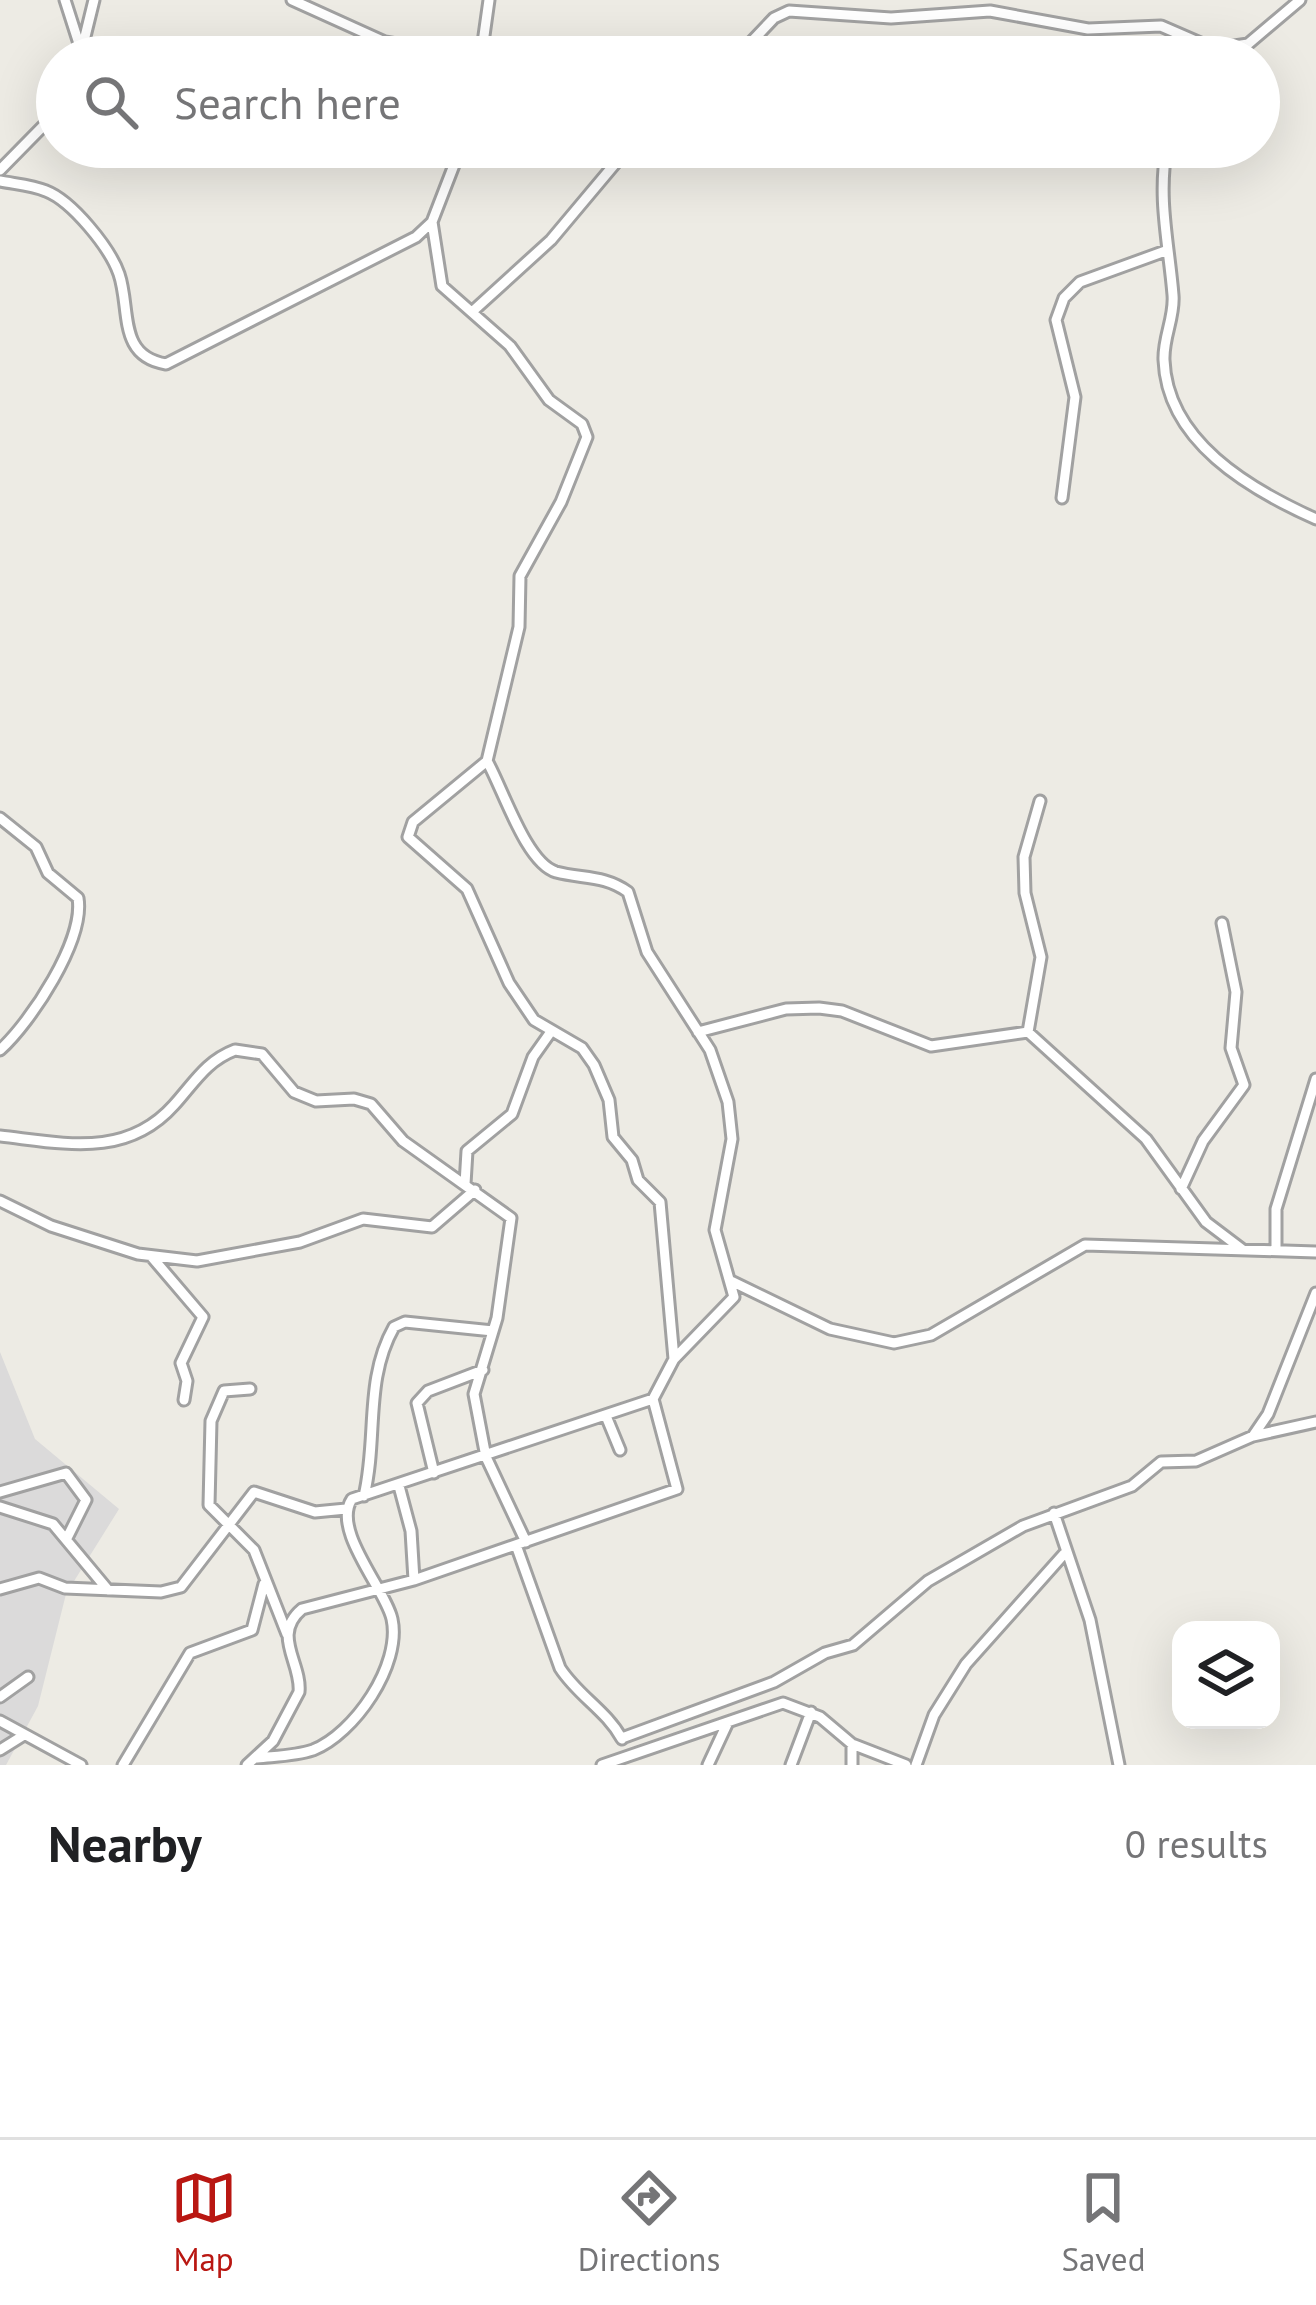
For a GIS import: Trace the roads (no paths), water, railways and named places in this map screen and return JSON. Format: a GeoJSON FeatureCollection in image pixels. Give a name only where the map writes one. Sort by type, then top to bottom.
{"type":"FeatureCollection","features":[{"type":"Feature","properties":{"kind":"street"},"geometry":{"type":"LineString","coordinates":[[65,0],[76,36]]}},
{"type":"Feature","properties":{"kind":"street"},"geometry":{"type":"LineString","coordinates":[[85,36],[94,0]]}},
{"type":"Feature","properties":{"kind":"street"},"geometry":{"type":"LineString","coordinates":[[292,0],[372,36]]}},
{"type":"Feature","properties":{"kind":"street"},"geometry":{"type":"LineString","coordinates":[[484,36],[489,0]]}},
{"type":"Feature","properties":{"kind":"street"},"geometry":{"type":"LineString","coordinates":[[1257,36],[1300,0]]}},
{"type":"Feature","properties":{"kind":"street"},"geometry":{"type":"LineString","coordinates":[[757,36],[774,18],[789,11],[891,18],[989,11],[1088,29],[1161,26],[1178,36]]}},
{"type":"Feature","properties":{"kind":"street"},"geometry":{"type":"LineString","coordinates":[[0,170],[36,133]]}},
{"type":"Feature","properties":{"kind":"street"},"geometry":{"type":"LineString","coordinates":[[452,168],[432,222],[442,286],[510,346],[549,400],[582,424],[587,437],[561,502],[520,576],[519,626],[487,761],[413,822],[408,837],[466,889],[509,983],[534,1020],[588,1055],[607,1092],[613,1137],[632,1160],[638,1180],[660,1202],[674,1359]]}},
{"type":"Feature","properties":{"kind":"street"},"geometry":{"type":"LineString","coordinates":[[473,311],[551,240],[611,168]]}},
{"type":"Feature","properties":{"kind":"street"},"geometry":{"type":"LineString","coordinates":[[1164,168],[1161,193],[1174,309],[1164,361],[1182,422],[1204,450],[1316,519]]}},
{"type":"Feature","properties":{"kind":"street"},"geometry":{"type":"LineString","coordinates":[[0,181],[44,190],[70,208],[119,273],[133,344],[145,358],[166,364],[381,258],[432,222]]}},
{"type":"Feature","properties":{"kind":"street"},"geometry":{"type":"LineString","coordinates":[[1062,499],[1075,397],[1056,320],[1064,298],[1080,282],[1168,250]]}},
{"type":"Feature","properties":{"kind":"street"},"geometry":{"type":"LineString","coordinates":[[288,1637],[290,1622],[302,1609],[414,1580],[676,1490],[653,1400],[674,1359],[731,1302],[731,1281],[715,1230],[732,1123],[719,1076],[698,1032],[647,952],[628,892],[599,876],[546,867],[526,846],[487,761]]}},
{"type":"Feature","properties":{"kind":"street"},"geometry":{"type":"LineString","coordinates":[[1028,1032],[1041,957],[1025,892],[1024,857],[1040,801]]}},
{"type":"Feature","properties":{"kind":"street"},"geometry":{"type":"LineString","coordinates":[[0,818],[36,847],[48,873],[78,898],[80,910],[76,930],[45,992],[0,1049]]}},
{"type":"Feature","properties":{"kind":"street"},"geometry":{"type":"LineString","coordinates":[[1180,1189],[1204,1141],[1244,1085],[1231,1048],[1236,992],[1222,923]]}},
{"type":"Feature","properties":{"kind":"street"},"geometry":{"type":"LineString","coordinates":[[698,1032],[786,1009],[819,1008],[842,1011],[931,1046],[1028,1032]]}},
{"type":"Feature","properties":{"kind":"street"},"geometry":{"type":"LineString","coordinates":[[1028,1032],[1146,1138],[1206,1222],[1243,1250]]}},
{"type":"Feature","properties":{"kind":"street"},"geometry":{"type":"LineString","coordinates":[[0,1201],[51,1226],[152,1256],[197,1261],[300,1242],[363,1219],[432,1227],[470,1187],[467,1151],[512,1114],[533,1057],[550,1033]]}},
{"type":"Feature","properties":{"kind":"street"},"geometry":{"type":"LineString","coordinates":[[0,1136],[91,1146],[132,1137],[167,1112],[214,1060],[248,1049],[267,1058],[294,1092],[327,1102],[354,1099],[371,1104],[403,1141],[508,1213],[512,1223],[493,1331],[474,1394],[486,1456],[521,1544],[560,1668],[572,1686],[611,1719],[633,1760]]}},
{"type":"Feature","properties":{"kind":"street"},"geometry":{"type":"LineString","coordinates":[[1276,1247],[1281,1189],[1316,1079]]}},
{"type":"Feature","properties":{"kind":"street"},"geometry":{"type":"LineString","coordinates":[[731,1281],[830,1329],[894,1342],[931,1335],[1085,1245],[1276,1247],[1316,1252]]}},
{"type":"Feature","properties":{"kind":"street"},"geometry":{"type":"LineString","coordinates":[[152,1256],[203,1317],[181,1363],[187,1381],[184,1400]]}},
{"type":"Feature","properties":{"kind":"street"},"geometry":{"type":"LineString","coordinates":[[1253,1436],[1268,1414],[1316,1294]]}},
{"type":"Feature","properties":{"kind":"street"},"geometry":{"type":"LineString","coordinates":[[364,1496],[374,1438],[373,1374],[394,1327],[405,1322],[493,1331]]}},
{"type":"Feature","properties":{"kind":"street"},"geometry":{"type":"LineString","coordinates":[[434,1473],[417,1403],[428,1391],[483,1370]]}},
{"type":"Feature","properties":{"kind":"street"},"geometry":{"type":"LineString","coordinates":[[250,1389],[224,1391],[211,1421],[208,1505],[254,1550],[288,1637],[299,1692],[273,1741],[252,1761]]}},
{"type":"Feature","properties":{"kind":"street"},"geometry":{"type":"LineString","coordinates":[[0,1589],[39,1578],[65,1588],[182,1587],[201,1568],[224,1525],[256,1491],[315,1511],[346,1509],[364,1496],[653,1400]]}},
{"type":"Feature","properties":{"kind":"street"},"geometry":{"type":"LineString","coordinates":[[606,1416],[620,1450]]}},
{"type":"Feature","properties":{"kind":"street"},"geometry":{"type":"LineString","coordinates":[[622,1738],[774,1682],[831,1650],[847,1648],[928,1581],[1054,1514],[1132,1486],[1161,1462],[1196,1461],[1253,1436],[1316,1422]]}},
{"type":"Feature","properties":{"kind":"street"},"geometry":{"type":"LineString","coordinates":[[0,1492],[64,1472],[86,1501],[68,1538]]}},
{"type":"Feature","properties":{"kind":"street"},"geometry":{"type":"LineString","coordinates":[[400,1486],[411,1531],[414,1580]]}},
{"type":"Feature","properties":{"kind":"street"},"geometry":{"type":"LineString","coordinates":[[0,1507],[46,1519],[68,1538],[108,1590]]}},
{"type":"Feature","properties":{"kind":"street"},"geometry":{"type":"LineString","coordinates":[[252,1761],[318,1748],[362,1707],[381,1676],[394,1631],[389,1610],[374,1590],[346,1509]]}},
{"type":"Feature","properties":{"kind":"street"},"geometry":{"type":"LineString","coordinates":[[1054,1514],[1090,1620],[1118,1765]]}},
{"type":"Feature","properties":{"kind":"street"},"geometry":{"type":"LineString","coordinates":[[916,1765],[934,1715],[966,1664],[1064,1554]]}},
{"type":"Feature","properties":{"kind":"street"},"geometry":{"type":"LineString","coordinates":[[123,1765],[190,1653],[252,1630],[264,1582]]}},
{"type":"Feature","properties":{"kind":"street"},"geometry":{"type":"LineString","coordinates":[[0,1697],[28,1677]]}},
{"type":"Feature","properties":{"kind":"street"},"geometry":{"type":"LineString","coordinates":[[602,1765],[633,1760],[776,1704],[811,1712],[852,1744],[906,1765]]}},
{"type":"Feature","properties":{"kind":"street"},"geometry":{"type":"LineString","coordinates":[[791,1765],[811,1712]]}},
{"type":"Feature","properties":{"kind":"street"},"geometry":{"type":"LineString","coordinates":[[0,1721],[81,1765]]}},
{"type":"Feature","properties":{"kind":"street"},"geometry":{"type":"LineString","coordinates":[[708,1765],[728,1722]]}},
{"type":"Feature","properties":{"kind":"street"},"geometry":{"type":"LineString","coordinates":[[0,1750],[24,1735]]}},
{"type":"Feature","properties":{"kind":"street"},"geometry":{"type":"LineString","coordinates":[[852,1744],[852,1765]]}}]}
